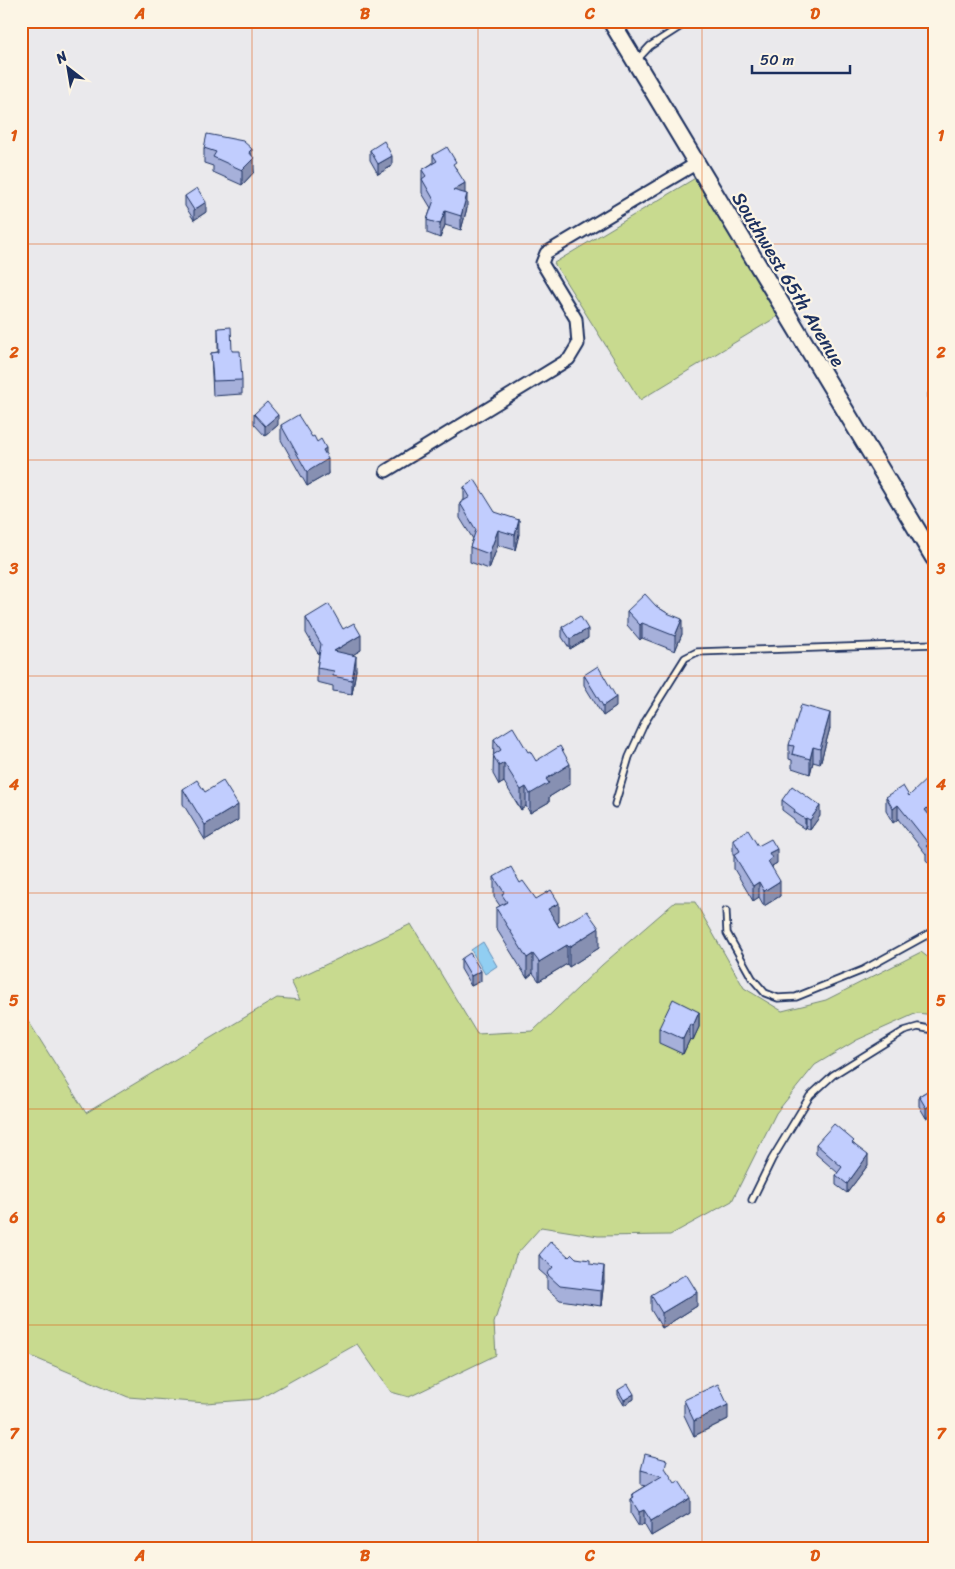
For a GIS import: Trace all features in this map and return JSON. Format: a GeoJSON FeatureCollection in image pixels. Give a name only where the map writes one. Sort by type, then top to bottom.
{"type":"FeatureCollection","features":[{"type":"Feature","properties":{"kind":"main road","name":"Southwest 65th Avenue"},"geometry":{"type":"LineString","coordinates":[[611,21],[842,408],[934,558]]}},
{"type":"Feature","properties":{"kind":"street"},"geometry":{"type":"LineString","coordinates":[[386,471],[570,359],[578,344],[576,319],[542,263],[546,253],[697,163]]}},
{"type":"Feature","properties":{"kind":"lane"},"geometry":{"type":"LineString","coordinates":[[635,62],[650,46],[689,21]]}},
{"type":"Feature","properties":{"kind":"lane"},"geometry":{"type":"LineString","coordinates":[[614,804],[629,757],[645,722],[685,658],[697,652],[934,644]]}},
{"type":"Feature","properties":{"kind":"lane"},"geometry":{"type":"LineString","coordinates":[[726,911],[727,933],[752,978],[765,993],[778,998],[796,997],[863,970],[934,931]]}},
{"type":"Feature","properties":{"kind":"lane"},"geometry":{"type":"LineString","coordinates":[[752,1200],[772,1159],[810,1096],[834,1075],[904,1031],[918,1027],[934,1030]]}},
{"type":"Feature","properties":{"kind":"green space"},"geometry":{"type":"Polygon","coordinates":[[[697,177],[780,315],[640,400],[554,263],[697,177]]]}},
{"type":"Feature","properties":{"kind":"green space"},"geometry":{"type":"Polygon","coordinates":[[[675,902],[695,902],[744,988],[782,1011],[826,1000],[921,952],[934,962],[934,1015],[917,1013],[857,1040],[815,1065],[776,1113],[732,1201],[670,1235],[598,1236],[541,1227],[516,1255],[494,1323],[496,1355],[409,1397],[391,1392],[357,1344],[259,1399],[206,1403],[128,1397],[21,1352],[21,1022],[27,1019],[86,1113],[277,998],[300,1000],[291,981],[411,924],[477,1034],[533,1031],[602,965],[675,902]]]}},
{"type":"Feature","properties":{"kind":"water"},"geometry":{"type":"Polygon","coordinates":[[[483,942],[497,966],[485,974],[471,950],[483,942]]]}},
{"type":"Feature","properties":{"kind":"building"},"geometry":{"type":"Polygon","coordinates":[[[207,134],[243,141],[252,149],[249,152],[254,158],[242,170],[213,157],[216,152],[204,148],[207,134]]]}},
{"type":"Feature","properties":{"kind":"building"},"geometry":{"type":"Polygon","coordinates":[[[384,141],[392,156],[378,164],[370,150],[384,141]]]}},
{"type":"Feature","properties":{"kind":"building"},"geometry":{"type":"Polygon","coordinates":[[[447,147],[456,162],[453,164],[465,183],[453,190],[467,194],[461,216],[445,211],[440,224],[427,220],[434,200],[422,179],[426,176],[422,170],[437,161],[433,155],[447,147]]]}},
{"type":"Feature","properties":{"kind":"building"},"geometry":{"type":"Polygon","coordinates":[[[197,188],[206,202],[194,210],[185,196],[197,188]]]}},
{"type":"Feature","properties":{"kind":"building"},"geometry":{"type":"Polygon","coordinates":[[[231,327],[232,351],[240,351],[242,380],[213,381],[211,353],[219,352],[218,328],[231,327]]]}},
{"type":"Feature","properties":{"kind":"building"},"geometry":{"type":"Polygon","coordinates":[[[934,373],[934,381],[930,375],[934,373]]]}},
{"type":"Feature","properties":{"kind":"building"},"geometry":{"type":"Polygon","coordinates":[[[934,390],[934,403],[928,393],[934,390]]]}},
{"type":"Feature","properties":{"kind":"building"},"geometry":{"type":"Polygon","coordinates":[[[267,402],[278,415],[265,426],[254,414],[267,402]]]}},
{"type":"Feature","properties":{"kind":"building"},"geometry":{"type":"Polygon","coordinates":[[[298,415],[312,437],[314,436],[317,442],[321,439],[326,448],[323,450],[328,459],[307,472],[281,425],[298,415]]]}},
{"type":"Feature","properties":{"kind":"building"},"geometry":{"type":"Polygon","coordinates":[[[475,480],[495,512],[519,520],[515,535],[498,530],[489,554],[470,547],[476,530],[460,503],[470,497],[464,487],[475,480]]]}},
{"type":"Feature","properties":{"kind":"building"},"geometry":{"type":"Polygon","coordinates":[[[645,594],[656,606],[682,619],[675,636],[642,623],[640,625],[627,611],[645,594]]]}},
{"type":"Feature","properties":{"kind":"building"},"geometry":{"type":"Polygon","coordinates":[[[329,604],[343,629],[354,623],[361,635],[334,651],[356,656],[352,680],[333,676],[334,671],[317,668],[321,644],[306,618],[329,604]]]}},
{"type":"Feature","properties":{"kind":"building"},"geometry":{"type":"Polygon","coordinates":[[[580,616],[588,629],[570,639],[562,627],[580,616]]]}},
{"type":"Feature","properties":{"kind":"building"},"geometry":{"type":"Polygon","coordinates":[[[598,666],[616,697],[603,706],[584,675],[598,666]]]}},
{"type":"Feature","properties":{"kind":"building"},"geometry":{"type":"Polygon","coordinates":[[[801,705],[830,713],[820,749],[813,747],[810,759],[792,754],[794,746],[789,745],[801,705]]]}},
{"type":"Feature","properties":{"kind":"building"},"geometry":{"type":"Polygon","coordinates":[[[513,727],[528,752],[530,751],[536,761],[560,746],[570,764],[546,779],[549,783],[530,794],[526,787],[521,790],[504,763],[499,766],[493,755],[501,750],[494,739],[513,727]]]}},
{"type":"Feature","properties":{"kind":"building"},"geometry":{"type":"Polygon","coordinates":[[[933,773],[934,801],[925,810],[934,821],[934,855],[926,846],[929,844],[898,805],[893,809],[886,797],[903,786],[909,796],[933,773]]]}},
{"type":"Feature","properties":{"kind":"building"},"geometry":{"type":"Polygon","coordinates":[[[197,780],[205,792],[223,781],[238,805],[205,825],[183,789],[197,780]]]}},
{"type":"Feature","properties":{"kind":"building"},"geometry":{"type":"Polygon","coordinates":[[[792,786],[820,806],[810,820],[794,812],[795,810],[782,800],[792,786]]]}},
{"type":"Feature","properties":{"kind":"building"},"geometry":{"type":"Polygon","coordinates":[[[748,830],[758,846],[771,839],[777,849],[769,853],[772,858],[768,861],[780,881],[764,891],[759,882],[753,886],[734,855],[740,851],[733,839],[748,830]]]}},
{"type":"Feature","properties":{"kind":"building"},"geometry":{"type":"Polygon","coordinates":[[[511,867],[520,883],[523,881],[536,899],[551,890],[559,903],[548,909],[559,927],[587,911],[599,928],[569,947],[567,945],[539,962],[533,954],[527,958],[496,908],[507,902],[502,895],[504,892],[494,877],[511,867]]]}},
{"type":"Feature","properties":{"kind":"building"},"geometry":{"type":"Polygon","coordinates":[[[470,953],[481,971],[471,976],[461,959],[470,953]]]}},
{"type":"Feature","properties":{"kind":"building"},"geometry":{"type":"Polygon","coordinates":[[[673,999],[699,1012],[693,1026],[690,1024],[683,1039],[659,1028],[673,999]]]}},
{"type":"Feature","properties":{"kind":"building"},"geometry":{"type":"Polygon","coordinates":[[[934,1087],[934,1103],[926,1108],[919,1096],[934,1087]]]}},
{"type":"Feature","properties":{"kind":"building"},"geometry":{"type":"Polygon","coordinates":[[[834,1124],[854,1141],[852,1143],[868,1155],[847,1184],[836,1175],[842,1167],[816,1144],[834,1124]]]}},
{"type":"Feature","properties":{"kind":"building"},"geometry":{"type":"Polygon","coordinates":[[[551,1241],[569,1257],[572,1254],[576,1258],[590,1260],[590,1264],[604,1266],[601,1291],[560,1286],[547,1274],[553,1267],[539,1255],[551,1241]]]}},
{"type":"Feature","properties":{"kind":"building"},"geometry":{"type":"Polygon","coordinates":[[[686,1274],[697,1292],[662,1313],[651,1295],[686,1274]]]}},
{"type":"Feature","properties":{"kind":"building"},"geometry":{"type":"Polygon","coordinates":[[[628,1384],[634,1394],[624,1400],[618,1390],[628,1384]]]}},
{"type":"Feature","properties":{"kind":"building"},"geometry":{"type":"Polygon","coordinates":[[[718,1384],[728,1405],[694,1421],[684,1400],[718,1384]]]}},
{"type":"Feature","properties":{"kind":"building"},"geometry":{"type":"Polygon","coordinates":[[[645,1454],[667,1460],[665,1468],[675,1483],[679,1481],[690,1498],[651,1521],[644,1510],[639,1512],[631,1499],[634,1497],[632,1494],[662,1476],[641,1470],[645,1454]]]}}]}
